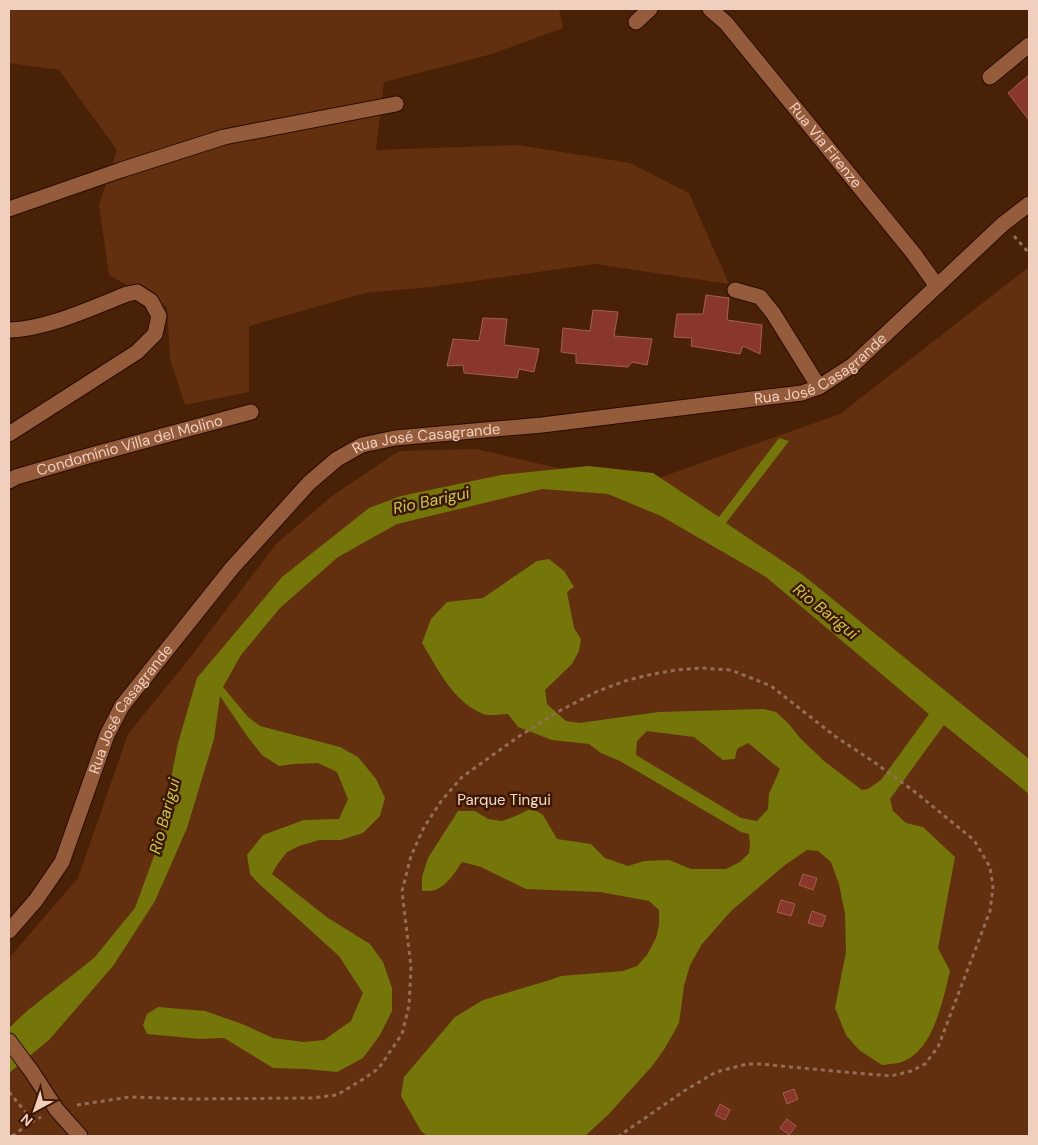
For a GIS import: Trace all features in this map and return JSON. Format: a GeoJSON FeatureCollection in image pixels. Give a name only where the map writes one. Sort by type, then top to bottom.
{"type":"FeatureCollection","features":[{"type":"Feature","properties":{"kind":"street"},"geometry":{"type":"LineString","coordinates":[[636,22],[650,9]]}},
{"type":"Feature","properties":{"kind":"street","name":"Rua Via Firenze"},"geometry":{"type":"LineString","coordinates":[[710,9],[726,23],[938,286]]}},
{"type":"Feature","properties":{"kind":"street"},"geometry":{"type":"LineString","coordinates":[[990,76],[1029,45]]}},
{"type":"Feature","properties":{"kind":"street"},"geometry":{"type":"LineString","coordinates":[[9,210],[121,170],[224,137],[396,104]]}},
{"type":"Feature","properties":{"kind":"street","name":"Rua José Casagrande"},"geometry":{"type":"LineString","coordinates":[[9,931],[36,900],[62,862],[107,735],[122,706],[232,568],[309,483],[338,459],[362,445],[395,438],[542,425],[802,393],[819,387],[853,365],[1003,224],[1029,204]]}},
{"type":"Feature","properties":{"kind":"street"},"geometry":{"type":"LineString","coordinates":[[735,290],[760,298],[773,313],[819,387]]}},
{"type":"Feature","properties":{"kind":"street"},"geometry":{"type":"LineString","coordinates":[[9,330],[22,330],[60,320],[127,294],[137,292],[151,301],[159,316],[155,334],[137,352],[9,434]]}},
{"type":"Feature","properties":{"kind":"street","name":"Condomínio Villa del Molino"},"geometry":{"type":"LineString","coordinates":[[9,481],[16,477],[88,456],[252,412]]}},
{"type":"Feature","properties":{"kind":"street"},"geometry":{"type":"LineString","coordinates":[[9,1041],[56,1109],[80,1136]]}},
{"type":"Feature","properties":{"kind":"path"},"geometry":{"type":"LineString","coordinates":[[12,1136],[33,1121],[56,1109],[106,1100],[130,1097],[210,1099],[312,1098],[337,1095],[365,1078],[380,1068],[402,1034],[410,1006],[410,967],[402,891],[411,856],[429,820],[442,800],[462,777],[518,737],[561,710],[598,691],[628,680],[677,670],[701,668],[731,670],[771,686],[836,737],[915,792],[974,840],[990,867],[993,887],[990,911],[938,1047],[925,1064],[911,1071],[891,1076],[747,1064],[716,1072],[684,1091],[619,1136]]}},
{"type":"Feature","properties":{"kind":"path"},"geometry":{"type":"LineString","coordinates":[[9,1092],[33,1121]]}},
{"type":"Feature","properties":{"kind":"green space"},"geometry":{"type":"Polygon","coordinates":[[[9,9],[559,9],[563,28],[492,54],[384,82],[376,150],[518,145],[630,163],[689,193],[729,284],[595,264],[431,287],[365,293],[249,326],[249,392],[185,405],[170,359],[167,307],[109,275],[99,205],[117,150],[59,70],[9,63],[9,9]]]}},
{"type":"Feature","properties":{"kind":"green space","name":"Parque Tingui"},"geometry":{"type":"Polygon","coordinates":[[[1029,267],[1029,1136],[9,1136],[9,958],[78,878],[128,734],[189,659],[276,544],[332,496],[399,451],[476,449],[636,486],[840,414],[1029,267]]]}},
{"type":"Feature","properties":{"kind":"water","name":"Rio Barigui"},"geometry":{"type":"Polygon","coordinates":[[[779,438],[789,441],[726,523],[803,575],[1029,759],[1029,794],[944,725],[890,799],[893,811],[906,823],[923,827],[955,857],[938,948],[950,971],[936,1022],[923,1046],[914,1055],[902,1062],[882,1065],[859,1050],[846,1035],[835,1008],[846,952],[845,914],[839,884],[831,862],[818,851],[807,850],[785,865],[731,911],[702,944],[690,965],[684,986],[679,1023],[665,1048],[653,1065],[608,1115],[585,1136],[427,1136],[421,1131],[401,1096],[404,1077],[455,1017],[483,1000],[561,976],[623,971],[637,966],[647,955],[656,938],[659,925],[659,910],[649,901],[600,892],[526,889],[481,867],[462,862],[451,878],[440,888],[422,891],[422,877],[428,858],[458,811],[475,811],[488,819],[502,821],[532,808],[543,815],[557,839],[591,844],[605,858],[628,866],[644,861],[669,860],[691,869],[726,869],[740,862],[749,853],[750,845],[749,834],[741,832],[620,761],[601,753],[589,744],[552,740],[518,727],[508,714],[484,714],[462,700],[447,683],[422,643],[431,619],[447,602],[483,598],[537,561],[549,559],[564,571],[574,587],[567,592],[574,628],[581,639],[579,651],[572,664],[545,690],[547,704],[566,721],[579,723],[659,712],[763,709],[776,712],[824,761],[862,790],[868,789],[881,780],[929,714],[766,577],[661,516],[608,494],[542,489],[397,524],[338,557],[280,608],[241,655],[223,687],[248,717],[260,726],[340,747],[358,757],[376,779],[385,798],[380,816],[363,833],[341,840],[319,840],[299,846],[287,852],[272,874],[328,918],[370,944],[383,962],[392,988],[392,1011],[380,1035],[363,1058],[337,1072],[273,1068],[224,1038],[200,1039],[147,1034],[143,1025],[147,1014],[158,1007],[205,1011],[242,1024],[273,1038],[304,1042],[324,1040],[351,1021],[363,993],[339,956],[250,874],[247,855],[263,835],[304,820],[339,819],[348,799],[337,772],[318,763],[279,766],[262,755],[220,696],[214,739],[187,828],[155,901],[113,966],[49,1040],[9,1073],[9,1028],[27,1011],[94,958],[135,908],[158,845],[178,743],[197,678],[282,577],[369,508],[401,496],[501,475],[588,466],[653,473],[719,517],[779,438]],[[647,731],[637,741],[636,755],[741,818],[757,821],[768,809],[769,794],[780,769],[748,743],[737,749],[735,759],[723,760],[694,737],[647,731]]]}},
{"type":"Feature","properties":{"kind":"building"},"geometry":{"type":"Polygon","coordinates":[[[1029,75],[1029,120],[1008,93],[1029,75]]]}},
{"type":"Feature","properties":{"kind":"building"},"geometry":{"type":"Polygon","coordinates":[[[706,295],[729,298],[727,320],[762,325],[760,354],[743,346],[740,354],[691,346],[692,338],[674,337],[677,314],[703,314],[706,295]]]}},
{"type":"Feature","properties":{"kind":"building"},"geometry":{"type":"Polygon","coordinates":[[[593,310],[618,312],[614,336],[652,339],[647,365],[632,362],[628,367],[576,363],[576,354],[561,352],[563,328],[590,331],[593,310]]]}},
{"type":"Feature","properties":{"kind":"building"},"geometry":{"type":"Polygon","coordinates":[[[483,318],[507,319],[504,345],[539,349],[534,372],[519,369],[517,378],[464,373],[463,365],[447,366],[453,339],[479,341],[483,318]]]}},
{"type":"Feature","properties":{"kind":"building"},"geometry":{"type":"Polygon","coordinates":[[[803,874],[817,878],[813,890],[799,885],[803,874]]]}},
{"type":"Feature","properties":{"kind":"building"},"geometry":{"type":"Polygon","coordinates":[[[781,900],[795,904],[791,916],[777,912],[781,900]]]}},
{"type":"Feature","properties":{"kind":"building"},"geometry":{"type":"Polygon","coordinates":[[[812,911],[826,916],[822,927],[808,923],[812,911]]]}},
{"type":"Feature","properties":{"kind":"building"},"geometry":{"type":"Polygon","coordinates":[[[794,1089],[798,1099],[787,1104],[783,1093],[794,1089]]]}},
{"type":"Feature","properties":{"kind":"building"},"geometry":{"type":"Polygon","coordinates":[[[720,1104],[730,1110],[725,1120],[715,1115],[720,1104]]]}},
{"type":"Feature","properties":{"kind":"building"},"geometry":{"type":"Polygon","coordinates":[[[787,1119],[796,1126],[789,1135],[780,1128],[787,1119]]]}}]}
